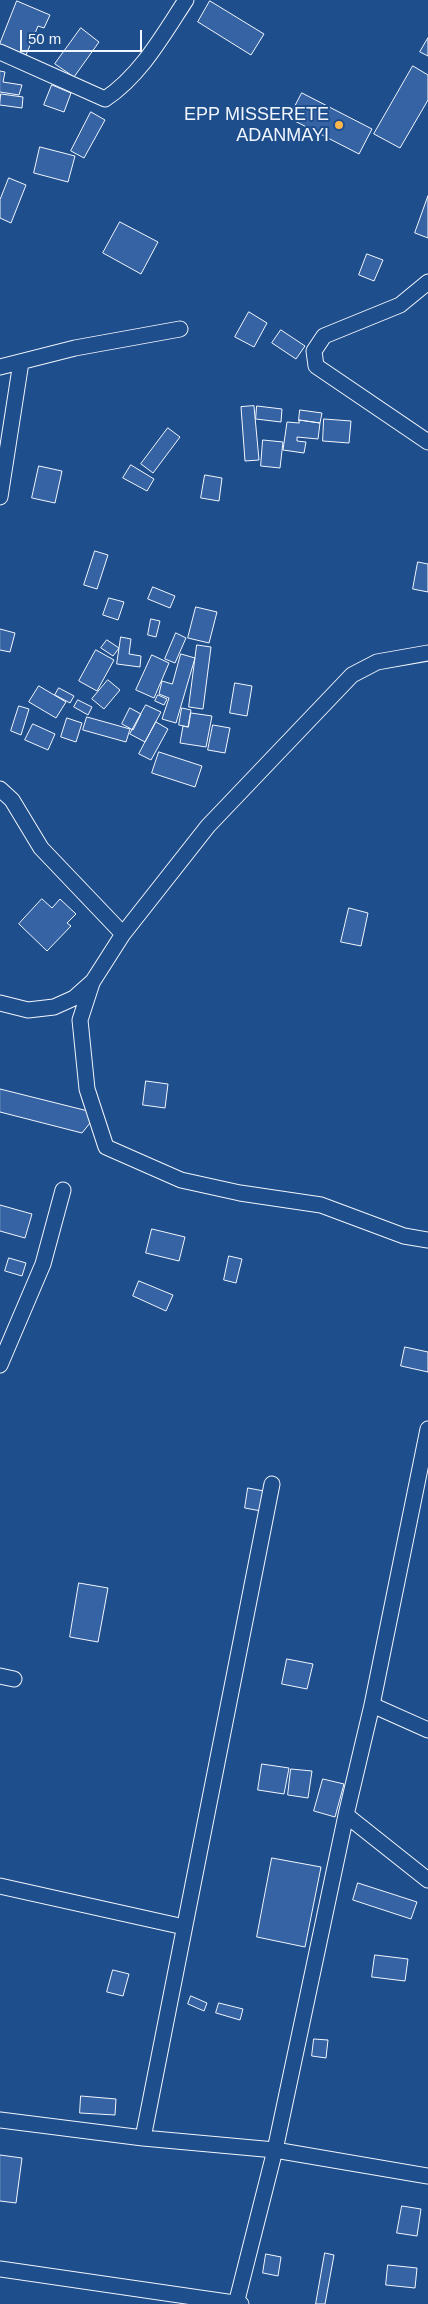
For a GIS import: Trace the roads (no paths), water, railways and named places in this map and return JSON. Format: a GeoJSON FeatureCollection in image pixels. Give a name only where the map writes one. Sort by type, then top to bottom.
{"type":"FeatureCollection","features":[{"type":"Feature","properties":{"kind":"street"},"geometry":{"type":"LineString","coordinates":[[0,52],[105,99],[116,92],[144,63],[186,0]]}},
{"type":"Feature","properties":{"kind":"street"},"geometry":{"type":"LineString","coordinates":[[428,282],[400,305],[324,336],[314,351],[316,366],[428,442]]}},
{"type":"Feature","properties":{"kind":"street"},"geometry":{"type":"LineString","coordinates":[[0,367],[75,348],[180,329]]}},
{"type":"Feature","properties":{"kind":"street"},"geometry":{"type":"LineString","coordinates":[[0,497],[21,362]]}},
{"type":"Feature","properties":{"kind":"street"},"geometry":{"type":"LineString","coordinates":[[428,654],[377,662],[352,675],[208,826],[123,934],[93,981],[80,1020],[87,1089],[106,1147],[181,1180],[240,1193],[321,1205],[404,1236],[428,1240]]}},
{"type":"Feature","properties":{"kind":"street"},"geometry":{"type":"LineString","coordinates":[[0,788],[12,800],[41,848],[123,934]]}},
{"type":"Feature","properties":{"kind":"street"},"geometry":{"type":"LineString","coordinates":[[0,1003],[28,1010],[54,1007],[74,998],[93,981]]}},
{"type":"Feature","properties":{"kind":"street"},"geometry":{"type":"LineString","coordinates":[[0,1365],[43,1264],[63,1190]]}},
{"type":"Feature","properties":{"kind":"street"},"geometry":{"type":"LineString","coordinates":[[0,2269],[238,2304],[275,2150],[346,1815],[372,1705],[428,1429]]}},
{"type":"Feature","properties":{"kind":"street"},"geometry":{"type":"LineString","coordinates":[[143,2138],[272,1484]]}},
{"type":"Feature","properties":{"kind":"street"},"geometry":{"type":"LineString","coordinates":[[372,1705],[428,1730]]}},
{"type":"Feature","properties":{"kind":"street"},"geometry":{"type":"LineString","coordinates":[[346,1815],[428,1880]]}},
{"type":"Feature","properties":{"kind":"street"},"geometry":{"type":"LineString","coordinates":[[0,1886],[184,1928]]}},
{"type":"Feature","properties":{"kind":"street"},"geometry":{"type":"LineString","coordinates":[[0,2120],[143,2138],[275,2150],[428,2176]]}},
{"type":"Feature","properties":{"kind":"place","name":"EPP MISSERETE ADANMAYI"},"geometry":{"type":"Point","coordinates":[339,125]}}]}
